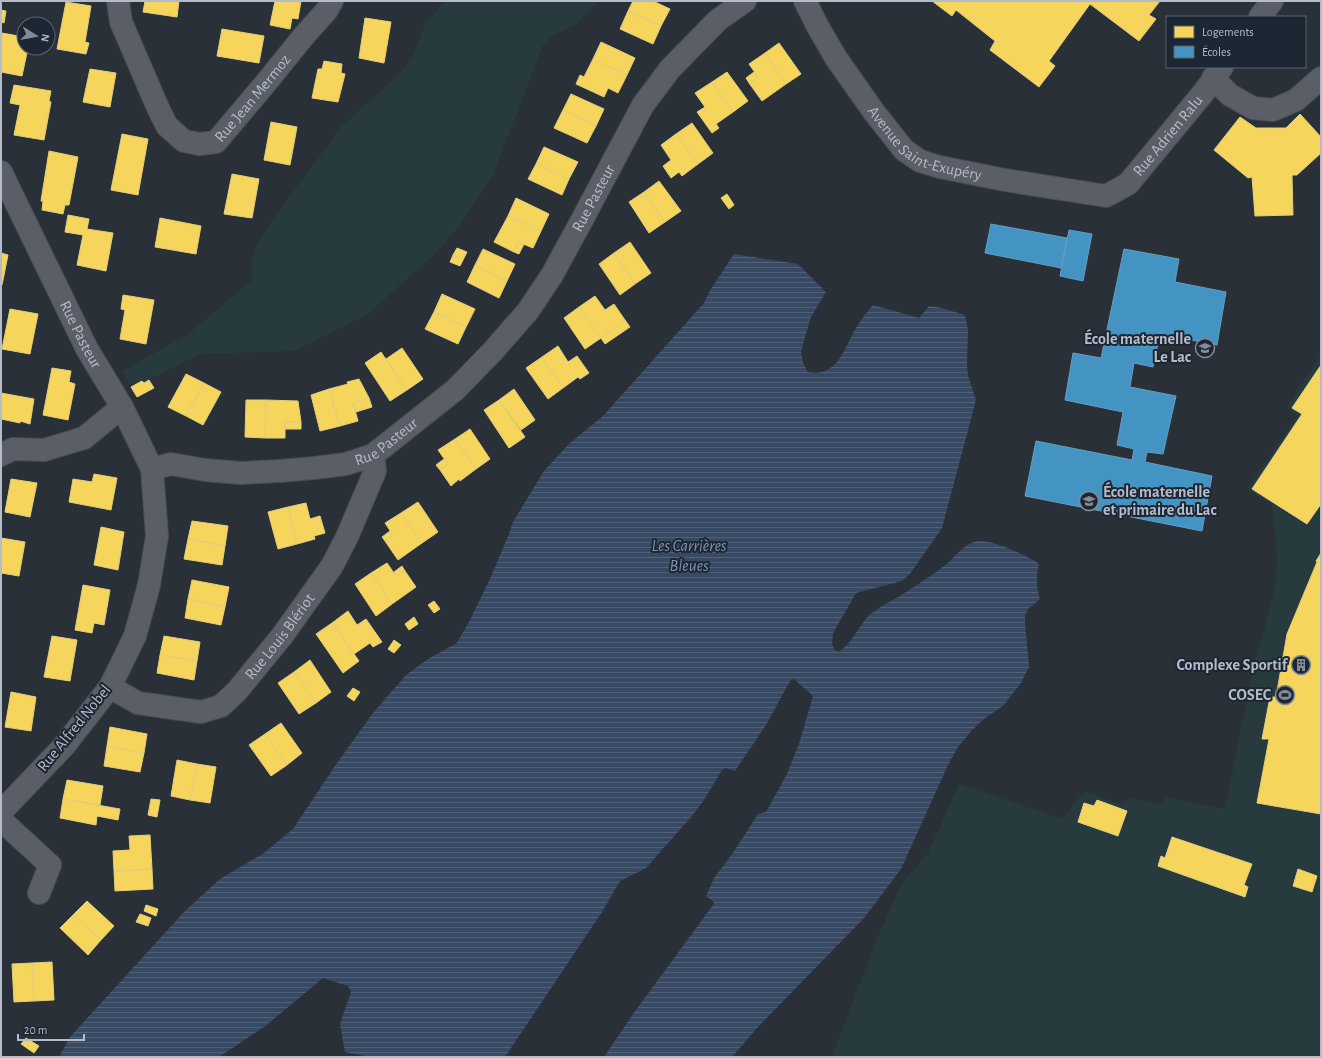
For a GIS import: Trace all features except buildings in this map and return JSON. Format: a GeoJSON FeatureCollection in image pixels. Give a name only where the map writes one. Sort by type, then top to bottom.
{"type":"FeatureCollection","features":[{"type":"Feature","properties":{"kind":"street","name":"Rue Jean Mermoz"},"geometry":{"type":"LineString","coordinates":[[118,1],[121,22],[158,108],[168,126],[184,141],[199,144],[216,142],[327,10],[332,1]]}},
{"type":"Feature","properties":{"kind":"street","name":"Rue Pasteur"},"geometry":{"type":"LineString","coordinates":[[1,172],[87,349],[122,407],[152,469],[171,464],[205,470],[241,473],[314,468],[346,464],[373,455],[455,390],[493,351],[528,311],[552,275],[643,105],[670,69],[718,20],[745,1]]}},
{"type":"Feature","properties":{"kind":"street","name":"Avenue Saint-Exupéry"},"geometry":{"type":"LineString","coordinates":[[805,1],[836,58],[860,92],[904,150],[920,161],[940,167],[1005,180],[1106,196]]}},
{"type":"Feature","properties":{"kind":"street"},"geometry":{"type":"LineString","coordinates":[[1261,16],[1272,1]]}},
{"type":"Feature","properties":{"kind":"street","name":"Rue Adrien Ralu"},"geometry":{"type":"LineString","coordinates":[[1106,196],[1128,184],[1218,73]]}},
{"type":"Feature","properties":{"kind":"street"},"geometry":{"type":"LineString","coordinates":[[1218,73],[1230,95],[1253,108],[1273,110],[1296,100],[1321,78]]}},
{"type":"Feature","properties":{"kind":"street"},"geometry":{"type":"LineString","coordinates":[[1,455],[13,449],[44,450],[84,438],[122,407]]}},
{"type":"Feature","properties":{"kind":"street","name":"Rue Louis Blériot"},"geometry":{"type":"LineString","coordinates":[[110,687],[138,703],[201,712],[221,706],[237,691],[282,636],[332,566],[347,537],[375,471],[373,455]]}},
{"type":"Feature","properties":{"kind":"street","name":"Rue Alfred Nobel"},"geometry":{"type":"LineString","coordinates":[[1,812],[64,746],[110,687],[135,636],[149,585],[157,536],[152,469]]}},
{"type":"Feature","properties":{"kind":"street"},"geometry":{"type":"LineString","coordinates":[[1,820],[50,865],[39,893]]}},
{"type":"Feature","properties":{"kind":"green space"},"geometry":{"type":"Polygon","coordinates":[[[444,1],[598,1],[575,25],[552,36],[543,45],[493,175],[459,226],[437,252],[368,314],[295,351],[200,354],[151,379],[130,385],[122,371],[187,335],[251,281],[253,252],[270,223],[341,127],[400,73],[411,60],[425,25],[444,1]]]}},
{"type":"Feature","properties":{"kind":"green space","name":"COSEC"},"geometry":{"type":"Polygon","coordinates":[[[1321,354],[1321,1057],[832,1057],[878,936],[897,894],[905,879],[927,855],[959,784],[1063,819],[1085,792],[1123,804],[1131,798],[1160,804],[1166,797],[1225,809],[1255,663],[1274,590],[1277,565],[1277,550],[1272,505],[1247,489],[1297,416],[1287,406],[1321,354]]]}},
{"type":"Feature","properties":{"kind":"water","name":"Les Carrières Bleues"},"geometry":{"type":"Polygon","coordinates":[[[734,254],[798,264],[826,292],[811,317],[801,351],[803,363],[808,372],[818,373],[826,370],[839,360],[860,322],[873,305],[919,318],[929,306],[942,308],[965,315],[968,330],[968,375],[976,400],[942,528],[910,574],[902,581],[856,593],[833,633],[832,644],[834,649],[838,652],[843,649],[853,638],[865,620],[881,606],[900,596],[936,572],[973,542],[983,541],[999,545],[1018,552],[1039,564],[1037,582],[1040,599],[1029,608],[1025,615],[1029,667],[1021,683],[1003,706],[985,718],[972,730],[958,747],[948,765],[901,869],[864,918],[756,1029],[732,1057],[604,1057],[633,1014],[713,905],[714,902],[706,896],[714,878],[733,853],[758,814],[766,812],[787,774],[799,744],[813,696],[794,679],[790,681],[766,725],[735,771],[726,768],[722,770],[704,800],[691,817],[646,868],[620,881],[602,912],[505,1057],[370,1057],[345,1052],[340,1024],[351,992],[348,986],[323,978],[264,1027],[219,1057],[59,1057],[70,1037],[184,912],[220,879],[264,853],[293,829],[337,763],[373,713],[406,675],[428,659],[457,643],[490,579],[513,522],[544,471],[569,444],[603,416],[704,303],[711,289],[734,254]]]}},
{"type":"Feature","properties":{"kind":"place","name":"École maternelle Le Lac"},"geometry":{"type":"Point","coordinates":[1205,348]}},
{"type":"Feature","properties":{"kind":"place","name":"École maternelle et primaire du Lac"},"geometry":{"type":"Point","coordinates":[1089,501]}},
{"type":"Feature","properties":{"kind":"place","name":"Complexe Sportif"},"geometry":{"type":"Point","coordinates":[1301,665]}},
{"type":"Feature","properties":{"kind":"place","name":"COSEC"},"geometry":{"type":"Point","coordinates":[1285,695]}}]}
